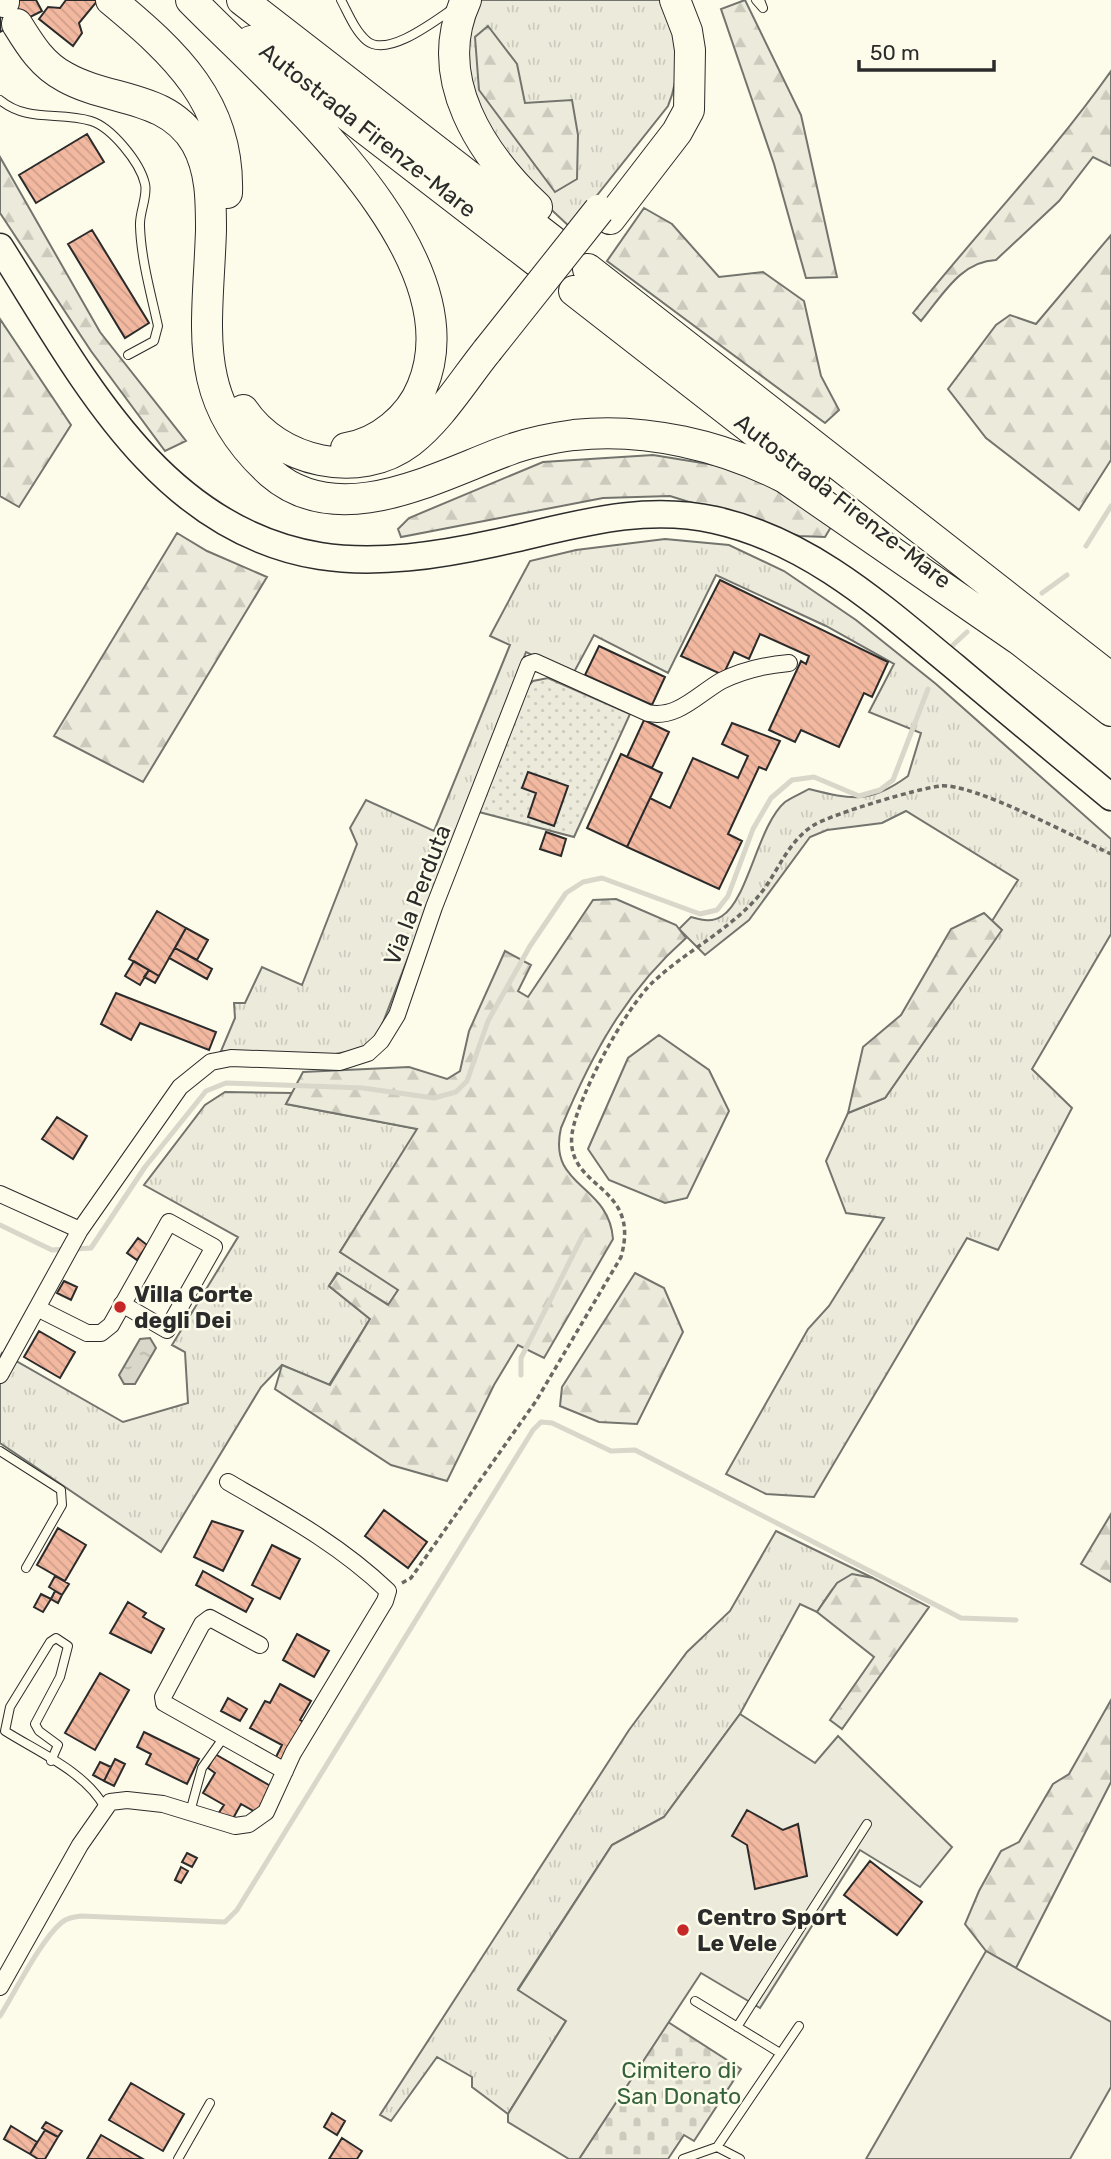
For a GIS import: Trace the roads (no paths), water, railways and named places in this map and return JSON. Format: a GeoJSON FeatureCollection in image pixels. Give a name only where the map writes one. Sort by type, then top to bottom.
{"type":"FeatureCollection","features":[{"type":"Feature","properties":{"kind":"highway"},"geometry":{"type":"LineString","coordinates":[[111,0],[183,65],[206,98],[215,119],[221,137],[227,186],[224,363],[235,398],[261,444],[274,475],[304,491],[343,499],[382,495],[509,450],[556,438],[613,434],[695,446],[765,468],[808,492],[1018,639]]}},
{"type":"Feature","properties":{"kind":"highway"},"geometry":{"type":"LineString","coordinates":[[191,0],[368,187],[409,249],[429,305],[433,330],[428,374],[411,407],[397,422],[366,443],[351,448],[321,449],[261,444]]}},
{"type":"Feature","properties":{"kind":"highway","name":"Autostrada Firenze-Mare"},"geometry":{"type":"LineString","coordinates":[[198,0],[550,244]]}},
{"type":"Feature","properties":{"kind":"highway","name":"Autostrada Firenze-Mare"},"geometry":{"type":"LineString","coordinates":[[242,0],[550,244]]}},
{"type":"Feature","properties":{"kind":"highway"},"geometry":{"type":"LineString","coordinates":[[466,0],[455,29],[453,49],[459,92],[471,122],[499,169],[550,244]]}},
{"type":"Feature","properties":{"kind":"highway"},"geometry":{"type":"LineString","coordinates":[[8,9],[39,57],[63,76],[167,112],[196,143],[204,161],[211,198],[209,373],[221,410],[261,444],[320,460],[341,462],[380,457],[410,442],[426,427],[494,357],[604,214],[679,101],[690,65],[687,31],[675,0]]}},
{"type":"Feature","properties":{"kind":"highway","name":"Autostrada Firenze-Mare"},"geometry":{"type":"LineString","coordinates":[[1111,678],[669,331],[585,273],[1018,639],[1111,711]]}},
{"type":"Feature","properties":{"kind":"main road"},"geometry":{"type":"LineString","coordinates":[[0,247],[100,401],[143,457],[203,508],[261,540],[322,556],[372,559],[458,550],[616,515],[676,514],[718,520],[782,542],[844,579],[1111,797]]}},
{"type":"Feature","properties":{"kind":"street","name":"Via la Perduta"},"geometry":{"type":"LineString","coordinates":[[80,1230],[180,1087],[211,1062],[231,1058],[340,1062],[368,1053],[381,1041],[397,1015],[434,907],[529,664],[536,663],[660,716],[674,712],[722,681],[747,670],[789,663]]}},
{"type":"Feature","properties":{"kind":"street"},"geometry":{"type":"LineString","coordinates":[[0,1194],[80,1230],[0,1375]]}},
{"type":"Feature","properties":{"kind":"street"},"geometry":{"type":"LineString","coordinates":[[37,1307],[88,1334],[101,1333],[111,1325],[122,1304],[169,1222],[214,1247],[167,1330],[122,1304]]}},
{"type":"Feature","properties":{"kind":"street"},"geometry":{"type":"LineString","coordinates":[[0,1987],[80,1845],[110,1802],[127,1800],[163,1804],[235,1826],[249,1824],[266,1812],[331,1686],[385,1601],[388,1591],[358,1562],[316,1533],[228,1482]]}},
{"type":"Feature","properties":{"kind":"street"},"geometry":{"type":"LineString","coordinates":[[260,1645],[210,1618],[202,1624],[163,1697],[164,1703],[285,1771]]}},
{"type":"Feature","properties":{"kind":"lane"},"geometry":{"type":"LineString","coordinates":[[341,0],[360,33],[369,43],[380,46],[404,40],[466,0]]}},
{"type":"Feature","properties":{"kind":"lane"},"geometry":{"type":"LineString","coordinates":[[0,100],[13,111],[44,118],[73,115],[101,124],[126,148],[146,184],[140,225],[158,326],[154,341],[128,355]]}},
{"type":"Feature","properties":{"kind":"lane"},"geometry":{"type":"LineString","coordinates":[[0,1451],[61,1490],[62,1506],[26,1568]]}},
{"type":"Feature","properties":{"kind":"lane"},"geometry":{"type":"LineString","coordinates":[[51,1760],[58,1745],[39,1731],[35,1724],[60,1677],[68,1646],[56,1638],[50,1642],[6,1719],[5,1731],[96,1792],[105,1808]]}},
{"type":"Feature","properties":{"kind":"lane"},"geometry":{"type":"LineString","coordinates":[[190,1812],[202,1768],[224,1737]]}},
{"type":"Feature","properties":{"kind":"lane"},"geometry":{"type":"LineString","coordinates":[[737,2027],[867,1824]]}},
{"type":"Feature","properties":{"kind":"lane"},"geometry":{"type":"LineString","coordinates":[[695,2001],[780,2053]]}},
{"type":"Feature","properties":{"kind":"lane"},"geometry":{"type":"LineString","coordinates":[[683,2159],[717,2147],[799,2026]]}},
{"type":"Feature","properties":{"kind":"lane"},"geometry":{"type":"LineString","coordinates":[[178,2159],[210,2103]]}},
{"type":"Feature","properties":{"kind":"lane"},"geometry":{"type":"LineString","coordinates":[[717,2147],[740,2159]]}},
{"type":"Feature","properties":{"kind":"water"},"geometry":{"type":"Polygon","coordinates":[[[150,1338],[156,1348],[135,1384],[124,1384],[119,1375],[140,1339],[150,1338]]]}},
{"type":"Feature","properties":{"kind":"waterway"},"geometry":{"type":"LineString","coordinates":[[1086,546],[1111,506]]}},
{"type":"Feature","properties":{"kind":"waterway"},"geometry":{"type":"LineString","coordinates":[[1042,593],[1067,575]]}},
{"type":"Feature","properties":{"kind":"waterway"},"geometry":{"type":"LineString","coordinates":[[953,645],[967,632]]}},
{"type":"Feature","properties":{"kind":"waterway"},"geometry":{"type":"LineString","coordinates":[[75,1249],[91,1248],[145,1167],[206,1091],[226,1083],[363,1088],[434,1098],[456,1092],[467,1081],[488,1021],[530,946],[566,893],[583,882],[602,878],[700,914],[717,910],[728,896],[753,829],[771,798],[792,780],[814,777],[859,796],[880,790],[893,780],[928,689]]}},
{"type":"Feature","properties":{"kind":"waterway"},"geometry":{"type":"LineString","coordinates":[[0,1225],[52,1250],[65,1249]]}},
{"type":"Feature","properties":{"kind":"waterway"},"geometry":{"type":"LineString","coordinates":[[521,1375],[521,1358],[583,1235]]}},
{"type":"Feature","properties":{"kind":"waterway"},"geometry":{"type":"LineString","coordinates":[[0,2016],[45,1941],[68,1919],[81,1916],[225,1922],[237,1910],[533,1430],[541,1422],[552,1423],[611,1451],[635,1450],[961,1618],[1016,1620]]}},
{"type":"Feature","properties":{"kind":"place","name":"Villa Corte degli Dei"},"geometry":{"type":"Point","coordinates":[120,1307]}},
{"type":"Feature","properties":{"kind":"place","name":"Centro Sport Le Vele"},"geometry":{"type":"Point","coordinates":[683,1930]}},
{"type":"Feature","properties":{"kind":"park label","name":"Cimitero di San Donato"},"geometry":{"type":"Point","coordinates":[679,2083]}}]}
